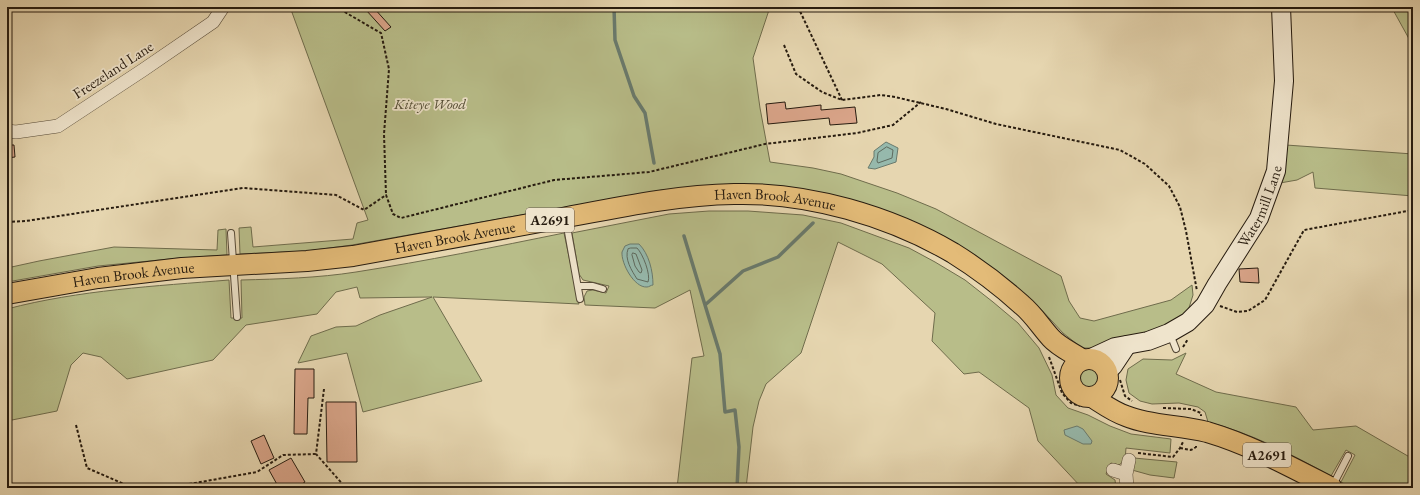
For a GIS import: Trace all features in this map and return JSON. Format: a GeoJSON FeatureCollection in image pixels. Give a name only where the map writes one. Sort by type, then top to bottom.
{"type":"FeatureCollection","features":[{"type":"Feature","properties":{"kind":"main road","name":"Haven Brook Avenue"},"geometry":{"type":"LineString","coordinates":[[7,294],[98,278],[182,268],[307,261],[353,256],[664,200],[735,194],[772,196],[809,200],[846,208],[882,219],[918,234],[953,253],[991,278],[1024,306],[1060,361],[1069,380]]}},
{"type":"Feature","properties":{"kind":"main road","name":"Haven Brook Avenue"},"geometry":{"type":"LineString","coordinates":[[1050,347],[1086,359]]}},
{"type":"Feature","properties":{"kind":"main road"},"geometry":{"type":"LineString","coordinates":[[1112,376],[1102,393],[1088,402],[1086,398],[1076,393],[1072,389],[1069,380],[1069,375],[1074,366],[1086,359],[1100,362],[1112,376],[1129,409]]}},
{"type":"Feature","properties":{"kind":"main road","name":"A2691"},"geometry":{"type":"LineString","coordinates":[[1088,402],[1129,409],[1143,421],[1187,427],[1208,432],[1259,452],[1332,488]]}},
{"type":"Feature","properties":{"kind":"street","name":"Freezeland Lane"},"geometry":{"type":"LineString","coordinates":[[7,131],[16,132],[58,126],[214,22],[223,7]]}},
{"type":"Feature","properties":{"kind":"street","name":"Watermill Lane"},"geometry":{"type":"LineString","coordinates":[[1086,359],[1115,347],[1148,340],[1169,333],[1188,322],[1204,305],[1259,218],[1276,171],[1284,82],[1281,7]]}},
{"type":"Feature","properties":{"kind":"street"},"geometry":{"type":"LineString","coordinates":[[1112,376],[1113,366],[1127,345]]}},
{"type":"Feature","properties":{"kind":"street"},"geometry":{"type":"LineString","coordinates":[[1127,488],[1126,474],[1129,460]]}},
{"type":"Feature","properties":{"kind":"street"},"geometry":{"type":"LineString","coordinates":[[1112,470],[1126,474]]}},
{"type":"Feature","properties":{"kind":"lane"},"geometry":{"type":"LineString","coordinates":[[565,217],[580,300]]}},
{"type":"Feature","properties":{"kind":"lane"},"geometry":{"type":"LineString","coordinates":[[231,233],[237,317]]}},
{"type":"Feature","properties":{"kind":"lane"},"geometry":{"type":"LineString","coordinates":[[578,286],[593,286],[603,289]]}},
{"type":"Feature","properties":{"kind":"lane"},"geometry":{"type":"LineString","coordinates":[[1169,333],[1176,349]]}},
{"type":"Feature","properties":{"kind":"lane"},"geometry":{"type":"LineString","coordinates":[[1332,488],[1348,456]]}},
{"type":"Feature","properties":{"kind":"path"},"geometry":{"type":"LineString","coordinates":[[336,7],[381,33],[389,69],[384,134],[386,195],[393,214],[400,218],[554,180],[649,172],[765,144],[857,133],[893,125],[922,102]]}},
{"type":"Feature","properties":{"kind":"path"},"geometry":{"type":"LineString","coordinates":[[798,7],[842,100]]}},
{"type":"Feature","properties":{"kind":"path"},"geometry":{"type":"LineString","coordinates":[[784,45],[796,74],[822,92],[842,100],[881,96],[922,102],[996,124],[1120,150],[1145,164],[1169,186],[1180,207],[1197,291],[1204,305],[1214,304],[1237,312],[1248,311],[1265,300],[1304,230],[1413,210]]}},
{"type":"Feature","properties":{"kind":"path"},"geometry":{"type":"LineString","coordinates":[[7,222],[26,221],[243,188],[336,195],[364,210],[386,195]]}},
{"type":"Feature","properties":{"kind":"path"},"geometry":{"type":"LineString","coordinates":[[1050,347],[1062,393],[1071,403],[1088,402]]}},
{"type":"Feature","properties":{"kind":"path"},"geometry":{"type":"LineString","coordinates":[[1112,376],[1120,380],[1129,409]]}},
{"type":"Feature","properties":{"kind":"path"},"geometry":{"type":"LineString","coordinates":[[324,389],[316,454],[346,488]]}},
{"type":"Feature","properties":{"kind":"path"},"geometry":{"type":"LineString","coordinates":[[1159,408],[1191,409]]}},
{"type":"Feature","properties":{"kind":"path"},"geometry":{"type":"LineString","coordinates":[[76,425],[87,468],[124,484],[150,487],[178,486],[257,472],[283,455],[316,454]]}},
{"type":"Feature","properties":{"kind":"path"},"geometry":{"type":"LineString","coordinates":[[1129,460],[1131,452],[1173,457],[1180,448],[1191,450],[1196,447],[1197,440]]}},
{"type":"Feature","properties":{"kind":"green space","name":"Kiteye Wood"},"geometry":{"type":"Polygon","coordinates":[[[290,7],[770,7],[753,58],[770,162],[813,168],[841,174],[897,193],[936,209],[1061,276],[1069,301],[1080,318],[1094,321],[1171,300],[1192,285],[1193,295],[1188,311],[1165,326],[1098,347],[1082,348],[1063,333],[1038,306],[995,270],[773,186],[734,184],[662,190],[352,245],[307,251],[240,254],[239,228],[251,227],[253,247],[353,239],[357,223],[368,220],[290,7]]]}},
{"type":"Feature","properties":{"kind":"green space"},"geometry":{"type":"Polygon","coordinates":[[[1413,7],[1413,46],[1392,8],[1413,7]]]}},
{"type":"Feature","properties":{"kind":"green space"},"geometry":{"type":"Polygon","coordinates":[[[1286,145],[1413,154],[1413,196],[1315,188],[1313,172],[1297,180],[1280,183],[1286,145]]]}},
{"type":"Feature","properties":{"kind":"green space"},"geometry":{"type":"Polygon","coordinates":[[[709,211],[748,211],[803,215],[841,223],[909,248],[965,280],[1018,323],[1039,348],[1052,375],[1056,395],[1068,408],[1131,434],[1171,439],[1170,453],[1126,448],[1125,460],[1119,465],[1111,463],[1106,474],[1115,480],[1116,488],[1082,488],[1038,441],[1029,408],[979,372],[964,374],[932,341],[935,313],[882,264],[838,242],[801,353],[766,384],[759,401],[753,427],[746,488],[677,488],[692,358],[704,356],[690,290],[655,308],[585,305],[584,297],[587,291],[593,290],[606,293],[609,286],[583,280],[579,274],[572,233],[669,214],[709,211]]]}},
{"type":"Feature","properties":{"kind":"green space"},"geometry":{"type":"Polygon","coordinates":[[[226,229],[227,255],[98,266],[7,282],[7,268],[114,247],[217,250],[218,230],[226,229]]]}},
{"type":"Feature","properties":{"kind":"green space"},"geometry":{"type":"Polygon","coordinates":[[[564,233],[579,304],[433,297],[482,381],[363,412],[347,353],[298,363],[311,336],[336,327],[356,326],[380,315],[432,297],[360,298],[357,287],[336,292],[317,314],[246,325],[213,360],[127,379],[101,357],[83,353],[71,365],[57,411],[7,421],[7,309],[62,297],[90,293],[229,280],[231,318],[242,318],[241,280],[313,277],[356,272],[434,259],[564,233]]]}},
{"type":"Feature","properties":{"kind":"green space"},"geometry":{"type":"Polygon","coordinates":[[[1186,353],[1176,374],[1216,392],[1296,407],[1313,430],[1356,426],[1413,459],[1413,488],[1352,488],[1341,482],[1355,455],[1346,450],[1331,476],[1286,452],[1241,432],[1208,422],[1205,412],[1198,407],[1179,403],[1152,404],[1140,401],[1129,393],[1126,380],[1128,369],[1143,359],[1172,360],[1186,353]]]}},
{"type":"Feature","properties":{"kind":"green space"},"geometry":{"type":"Polygon","coordinates":[[[1095,365],[1101,372],[1103,378],[1101,384],[1097,389],[1091,392],[1085,392],[1079,389],[1074,379],[1078,368],[1095,365]]]}},
{"type":"Feature","properties":{"kind":"green space"},"geometry":{"type":"Polygon","coordinates":[[[1134,458],[1177,462],[1174,478],[1150,475],[1132,470],[1134,458]]]}},
{"type":"Feature","properties":{"kind":"water"},"geometry":{"type":"Polygon","coordinates":[[[886,142],[898,148],[896,162],[875,169],[868,168],[874,157],[874,151],[886,142]]]}},
{"type":"Feature","properties":{"kind":"water"},"geometry":{"type":"Polygon","coordinates":[[[630,244],[639,244],[648,258],[653,285],[647,287],[637,284],[629,274],[622,257],[622,252],[625,246],[630,244]]]}},
{"type":"Feature","properties":{"kind":"water"},"geometry":{"type":"Polygon","coordinates":[[[1077,426],[1083,429],[1092,441],[1091,444],[1083,444],[1065,435],[1064,430],[1077,426]]]}},
{"type":"Feature","properties":{"kind":"building"},"geometry":{"type":"Polygon","coordinates":[[[369,7],[373,7],[391,27],[385,31],[366,10],[369,7]]]}},
{"type":"Feature","properties":{"kind":"building"},"geometry":{"type":"Polygon","coordinates":[[[785,102],[786,109],[821,105],[821,110],[855,107],[857,123],[830,125],[829,118],[768,124],[766,104],[785,102]]]}},
{"type":"Feature","properties":{"kind":"building"},"geometry":{"type":"Polygon","coordinates":[[[7,145],[14,145],[15,157],[7,158],[7,145]]]}},
{"type":"Feature","properties":{"kind":"building"},"geometry":{"type":"Polygon","coordinates":[[[1258,268],[1259,283],[1240,282],[1239,269],[1258,268]]]}},
{"type":"Feature","properties":{"kind":"building"},"geometry":{"type":"Polygon","coordinates":[[[295,369],[314,369],[314,398],[308,398],[307,434],[294,434],[295,369]]]}},
{"type":"Feature","properties":{"kind":"building"},"geometry":{"type":"Polygon","coordinates":[[[326,402],[356,402],[357,462],[327,462],[326,402]]]}},
{"type":"Feature","properties":{"kind":"building"},"geometry":{"type":"Polygon","coordinates":[[[264,435],[274,458],[261,464],[251,441],[264,435]]]}},
{"type":"Feature","properties":{"kind":"building"},"geometry":{"type":"Polygon","coordinates":[[[291,458],[305,482],[295,488],[279,488],[269,470],[291,458]]]}},
{"type":"Feature","properties":{"kind":"waterway"},"geometry":{"type":"LineString","coordinates":[[614,7],[615,40],[634,96],[645,113],[654,163]]}},
{"type":"Feature","properties":{"kind":"waterway"},"geometry":{"type":"LineString","coordinates":[[737,488],[739,447],[735,410],[725,412],[720,354],[705,305],[743,271],[778,257],[813,223]]}},
{"type":"Feature","properties":{"kind":"waterway"},"geometry":{"type":"LineString","coordinates":[[684,236],[705,305]]}}]}
